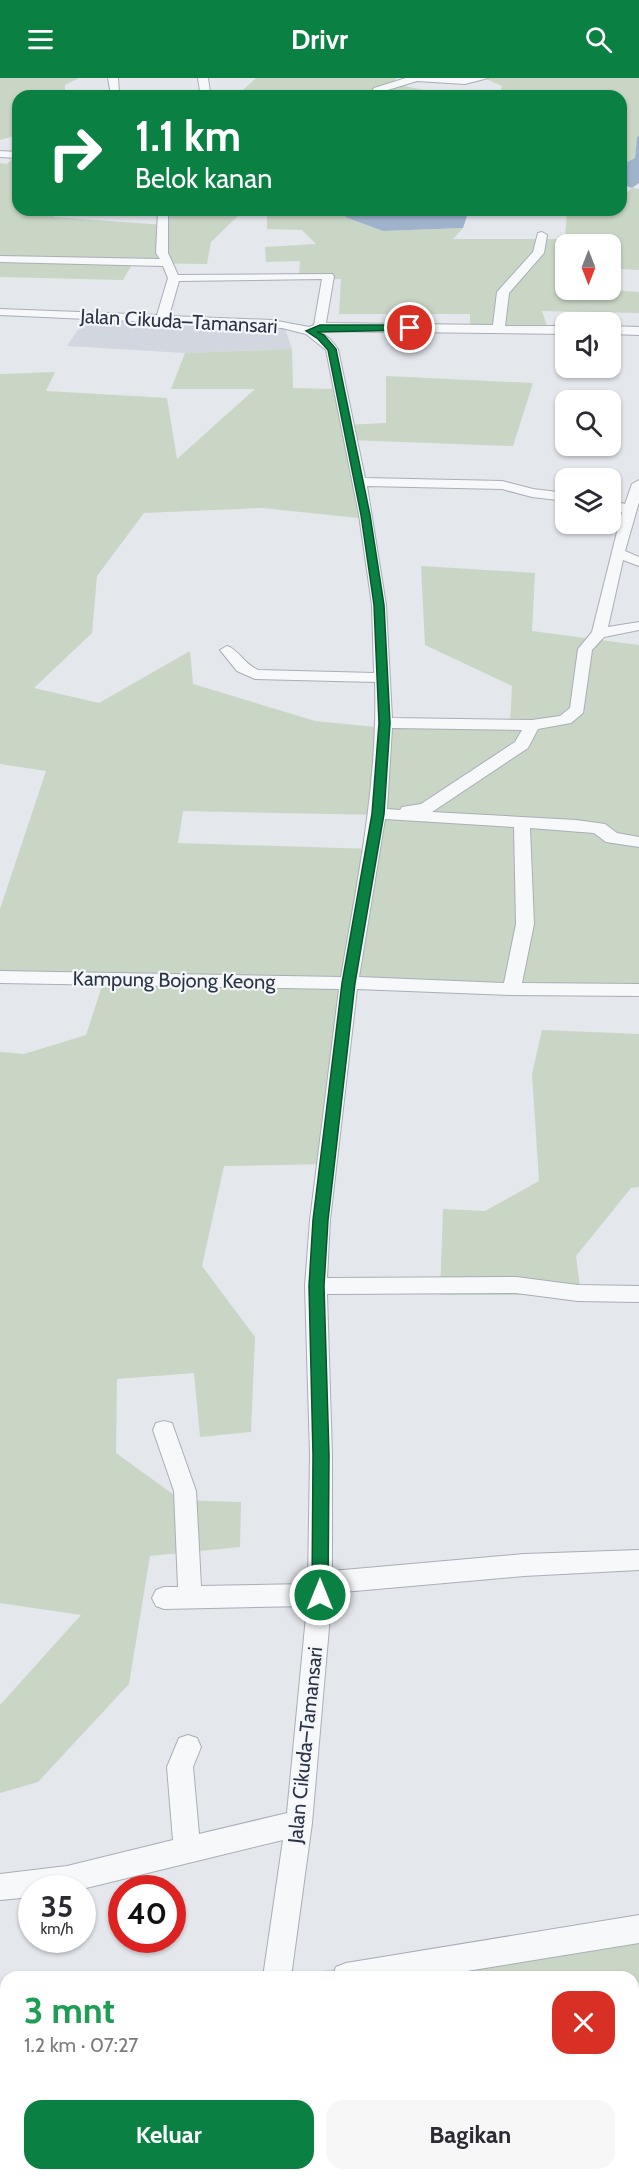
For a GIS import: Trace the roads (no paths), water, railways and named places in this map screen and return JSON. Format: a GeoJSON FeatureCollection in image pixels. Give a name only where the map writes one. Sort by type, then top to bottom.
{"type":"FeatureCollection","features":[{"type":"Feature","properties":{"kind":"street"},"geometry":{"type":"LineString","coordinates":[[377,90],[401,80],[416,78],[465,81],[483,78]]}},
{"type":"Feature","properties":{"kind":"street"},"geometry":{"type":"LineString","coordinates":[[162,319],[174,278],[162,253],[163,216]]}},
{"type":"Feature","properties":{"kind":"street"},"geometry":{"type":"LineString","coordinates":[[499,328],[504,292],[538,253],[542,234]]}},
{"type":"Feature","properties":{"kind":"street"},"geometry":{"type":"LineString","coordinates":[[0,259],[167,263]]}},
{"type":"Feature","properties":{"kind":"street"},"geometry":{"type":"LineString","coordinates":[[174,278],[328,276],[315,329],[555,330]]}},
{"type":"Feature","properties":{"kind":"street","name":"Jalan Cikuda–Tamansari"},"geometry":{"type":"LineString","coordinates":[[0,312],[263,323],[315,329],[332,349],[359,482],[379,605],[384,723],[378,814],[349,983],[320,1220],[316,1286],[321,1455],[320,1589],[298,1823],[278,1971]]}},
{"type":"Feature","properties":{"kind":"street"},"geometry":{"type":"LineString","coordinates":[[621,330],[639,331]]}},
{"type":"Feature","properties":{"kind":"street"},"geometry":{"type":"LineString","coordinates":[[359,482],[502,485],[532,493],[555,496]]}},
{"type":"Feature","properties":{"kind":"street"},"geometry":{"type":"LineString","coordinates":[[384,723],[532,725],[565,720],[578,710],[585,649],[599,633],[639,484]]}},
{"type":"Feature","properties":{"kind":"street"},"geometry":{"type":"LineString","coordinates":[[619,554],[639,561]]}},
{"type":"Feature","properties":{"kind":"street"},"geometry":{"type":"LineString","coordinates":[[599,633],[639,627]]}},
{"type":"Feature","properties":{"kind":"street"},"geometry":{"type":"LineString","coordinates":[[227,650],[242,668],[255,674],[381,678]]}},
{"type":"Feature","properties":{"kind":"street"},"geometry":{"type":"LineString","coordinates":[[378,814],[425,809],[522,745],[532,725]]}},
{"type":"Feature","properties":{"kind":"street"},"geometry":{"type":"LineString","coordinates":[[378,814],[598,828],[612,838],[639,842]]}},
{"type":"Feature","properties":{"kind":"street"},"geometry":{"type":"LineString","coordinates":[[512,989],[525,924],[522,822]]}},
{"type":"Feature","properties":{"kind":"street","name":"Kampung Bojong Keong"},"geometry":{"type":"LineString","coordinates":[[0,977],[639,990]]}},
{"type":"Feature","properties":{"kind":"street"},"geometry":{"type":"LineString","coordinates":[[316,1286],[516,1286],[578,1293],[639,1294]]}},
{"type":"Feature","properties":{"kind":"street"},"geometry":{"type":"LineString","coordinates":[[164,1430],[185,1491],[190,1599]]}},
{"type":"Feature","properties":{"kind":"street"},"geometry":{"type":"LineString","coordinates":[[164,1599],[320,1589],[524,1565],[639,1560]]}},
{"type":"Feature","properties":{"kind":"street"},"geometry":{"type":"LineString","coordinates":[[187,1849],[180,1767],[188,1747]]}},
{"type":"Feature","properties":{"kind":"street"},"geometry":{"type":"LineString","coordinates":[[0,1887],[67,1879],[298,1823]]}},
{"type":"Feature","properties":{"kind":"street"},"geometry":{"type":"LineString","coordinates":[[383,1971],[639,1929]]}},
{"type":"Feature","properties":{"kind":"water"},"geometry":{"type":"Polygon","coordinates":[[[639,136],[639,183],[632,188],[627,186],[627,162],[635,158],[639,136]]]}},
{"type":"Feature","properties":{"kind":"water"},"geometry":{"type":"Polygon","coordinates":[[[467,216],[463,228],[383,231],[345,217],[467,216]]]}}]}
